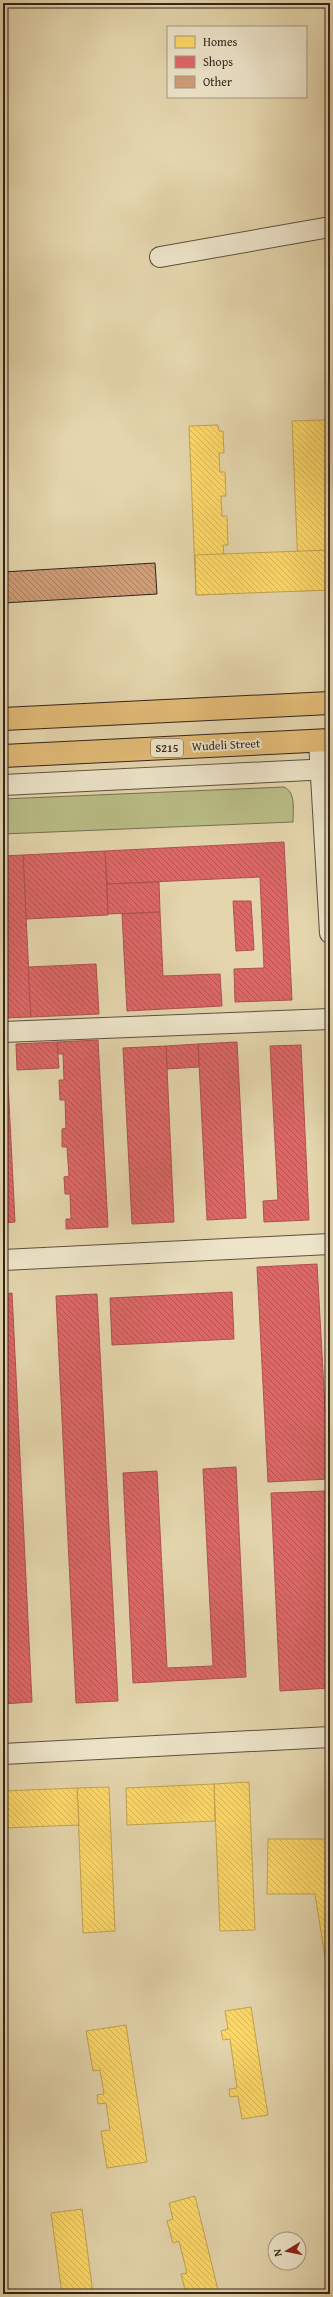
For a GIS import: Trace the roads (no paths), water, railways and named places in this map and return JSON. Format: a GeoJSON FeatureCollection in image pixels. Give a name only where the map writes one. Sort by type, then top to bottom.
{"type":"FeatureCollection","features":[{"type":"Feature","properties":{"kind":"main road"},"geometry":{"type":"LineString","coordinates":[[3,719],[330,703]]}},
{"type":"Feature","properties":{"kind":"main road","name":"Wudeli Street"},"geometry":{"type":"LineString","coordinates":[[3,756],[325,740]]}},
{"type":"Feature","properties":{"kind":"street"},"geometry":{"type":"LineString","coordinates":[[160,257],[330,227]]}},
{"type":"Feature","properties":{"kind":"street"},"geometry":{"type":"LineString","coordinates":[[325,740],[330,933]]}},
{"type":"Feature","properties":{"kind":"street"},"geometry":{"type":"LineString","coordinates":[[3,785],[325,769]]}},
{"type":"Feature","properties":{"kind":"street"},"geometry":{"type":"LineString","coordinates":[[3,1032],[330,1018]]}},
{"type":"Feature","properties":{"kind":"street"},"geometry":{"type":"LineString","coordinates":[[3,1260],[330,1244]]}},
{"type":"Feature","properties":{"kind":"street"},"geometry":{"type":"LineString","coordinates":[[3,1754],[330,1737]]}}]}
